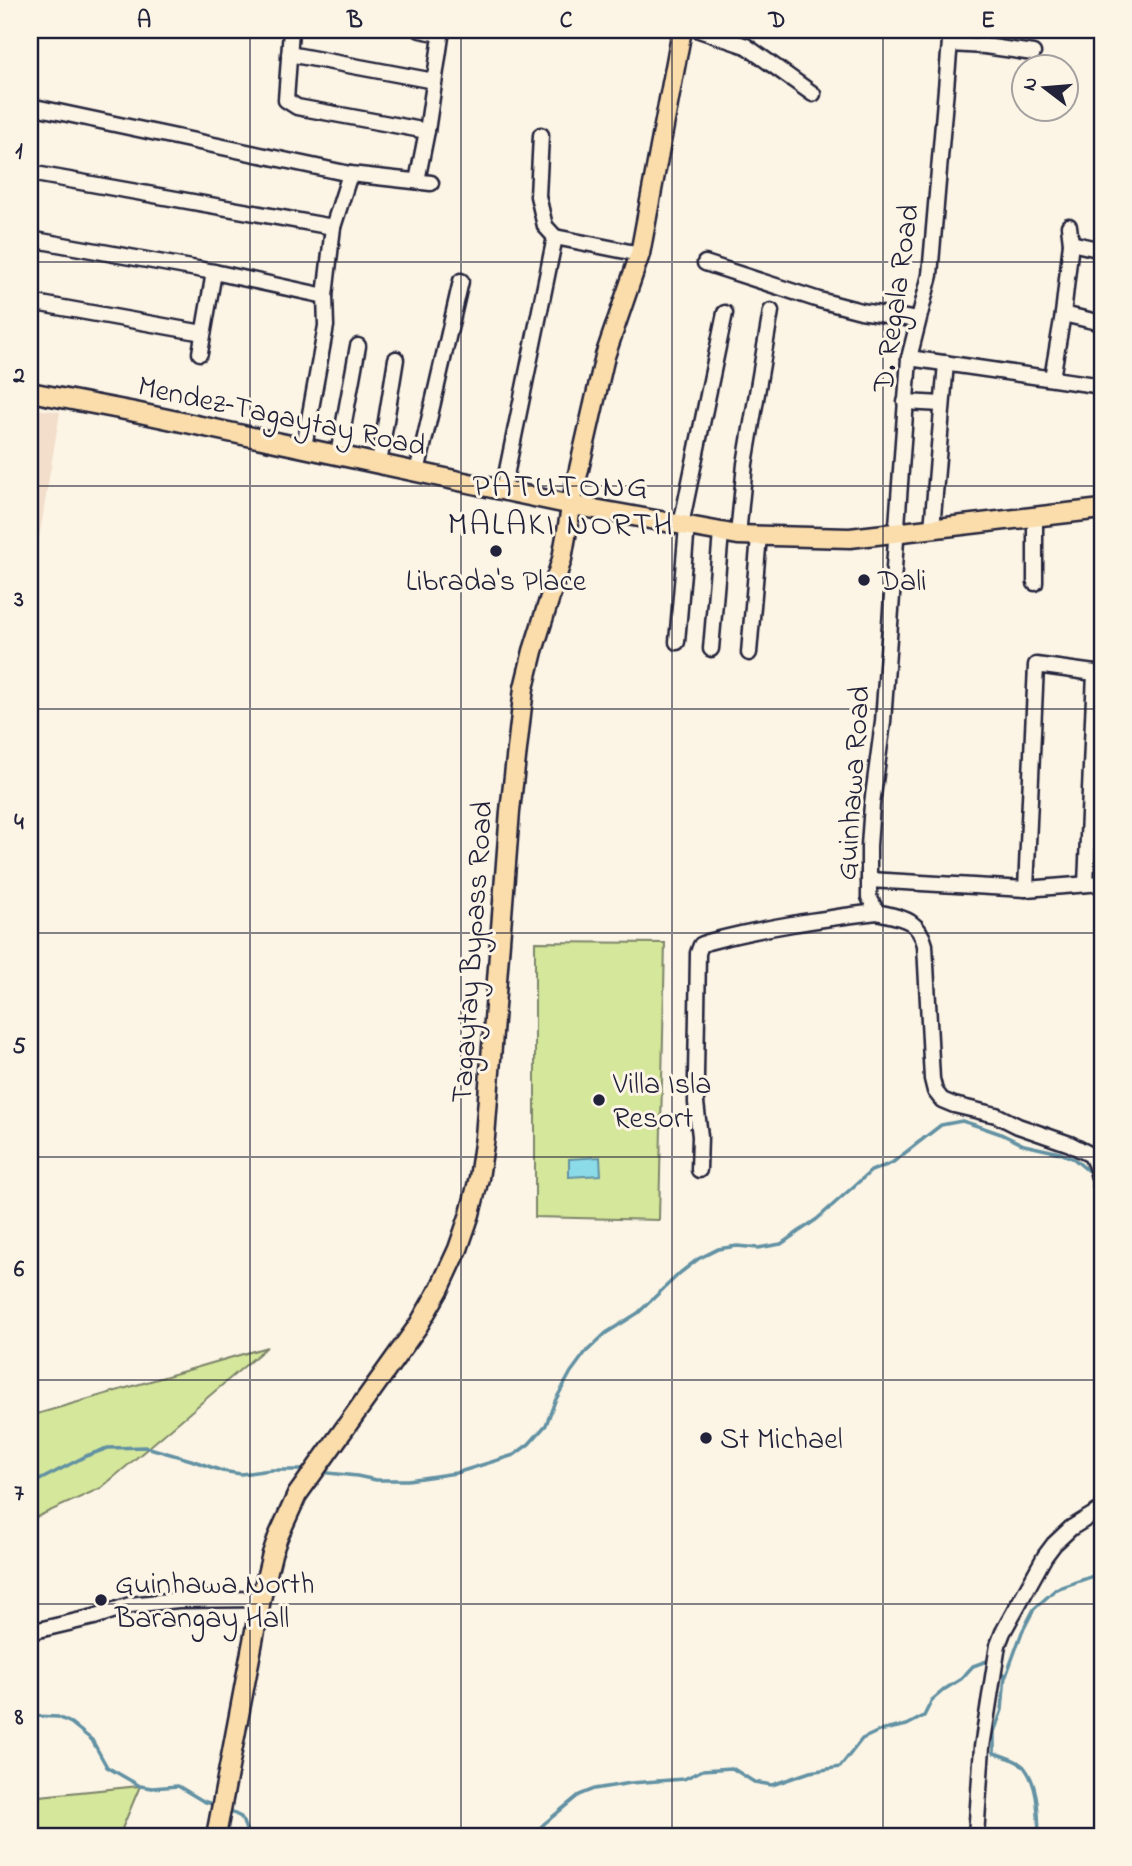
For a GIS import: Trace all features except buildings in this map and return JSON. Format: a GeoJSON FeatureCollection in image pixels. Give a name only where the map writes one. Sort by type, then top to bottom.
{"type":"FeatureCollection","features":[{"type":"Feature","properties":{"kind":"main road","name":"Tagaytay Bypass Road"},"geometry":{"type":"LineString","coordinates":[[216,1836],[272,1553],[298,1495],[430,1307],[458,1249],[475,1197],[485,1137],[510,811],[521,707],[533,651],[562,559],[574,491],[607,348],[640,254],[682,30]]}},
{"type":"Feature","properties":{"kind":"main road","name":"Mendez–Tagaytay Road"},"geometry":{"type":"LineString","coordinates":[[30,392],[106,405],[572,505],[729,534],[850,538],[1102,509]]}},
{"type":"Feature","properties":{"kind":"street"},"geometry":{"type":"LineString","coordinates":[[291,30],[286,100],[297,107],[427,131]]}},
{"type":"Feature","properties":{"kind":"street"},"geometry":{"type":"LineString","coordinates":[[30,106],[350,174],[424,182],[427,131],[442,32],[420,30]]}},
{"type":"Feature","properties":{"kind":"street"},"geometry":{"type":"LineString","coordinates":[[699,30],[746,46],[813,94]]}},
{"type":"Feature","properties":{"kind":"street"},"geometry":{"type":"LineString","coordinates":[[950,37],[1026,52]]}},
{"type":"Feature","properties":{"kind":"street","name":"D. Regala Road"},"geometry":{"type":"LineString","coordinates":[[896,533],[909,358],[930,275],[950,37]]}},
{"type":"Feature","properties":{"kind":"street"},"geometry":{"type":"LineString","coordinates":[[289,54],[434,81]]}},
{"type":"Feature","properties":{"kind":"street"},"geometry":{"type":"LineString","coordinates":[[541,135],[538,196],[545,226],[555,237],[640,254]]}},
{"type":"Feature","properties":{"kind":"street"},"geometry":{"type":"LineString","coordinates":[[30,173],[333,227]]}},
{"type":"Feature","properties":{"kind":"street"},"geometry":{"type":"LineString","coordinates":[[304,447],[326,326],[325,296],[333,227],[350,174]]}},
{"type":"Feature","properties":{"kind":"street"},"geometry":{"type":"LineString","coordinates":[[1052,378],[1071,243],[1069,226]]}},
{"type":"Feature","properties":{"kind":"street"},"geometry":{"type":"LineString","coordinates":[[503,490],[555,237]]}},
{"type":"Feature","properties":{"kind":"street"},"geometry":{"type":"LineString","coordinates":[[30,239],[214,272],[325,296]]}},
{"type":"Feature","properties":{"kind":"street"},"geometry":{"type":"LineString","coordinates":[[1071,243],[1102,250]]}},
{"type":"Feature","properties":{"kind":"street"},"geometry":{"type":"LineString","coordinates":[[705,263],[851,309],[919,320]]}},
{"type":"Feature","properties":{"kind":"street"},"geometry":{"type":"LineString","coordinates":[[200,353],[214,272]]}},
{"type":"Feature","properties":{"kind":"street"},"geometry":{"type":"LineString","coordinates":[[417,472],[461,281]]}},
{"type":"Feature","properties":{"kind":"street"},"geometry":{"type":"LineString","coordinates":[[30,302],[203,333]]}},
{"type":"Feature","properties":{"kind":"street"},"geometry":{"type":"LineString","coordinates":[[711,649],[729,534],[745,464],[771,311]]}},
{"type":"Feature","properties":{"kind":"street"},"geometry":{"type":"LineString","coordinates":[[677,642],[684,526],[725,313]]}},
{"type":"Feature","properties":{"kind":"street"},"geometry":{"type":"LineString","coordinates":[[1063,314],[1102,321]]}},
{"type":"Feature","properties":{"kind":"street"},"geometry":{"type":"LineString","coordinates":[[338,455],[358,346]]}},
{"type":"Feature","properties":{"kind":"street"},"geometry":{"type":"LineString","coordinates":[[909,358],[1102,386]]}},
{"type":"Feature","properties":{"kind":"street"},"geometry":{"type":"LineString","coordinates":[[379,464],[396,359]]}},
{"type":"Feature","properties":{"kind":"street"},"geometry":{"type":"LineString","coordinates":[[932,529],[946,363]]}},
{"type":"Feature","properties":{"kind":"street"},"geometry":{"type":"LineString","coordinates":[[905,402],[942,404]]}},
{"type":"Feature","properties":{"kind":"street"},"geometry":{"type":"LineString","coordinates":[[1035,518],[1035,583]]}},
{"type":"Feature","properties":{"kind":"street","name":"Guinhawa Road"},"geometry":{"type":"LineString","coordinates":[[896,533],[883,722],[872,804],[869,897],[877,912],[913,923],[922,935],[925,945],[932,1079],[935,1091],[942,1100],[996,1115],[1091,1155],[1102,1186]]}},
{"type":"Feature","properties":{"kind":"street"},"geometry":{"type":"LineString","coordinates":[[749,653],[759,536]]}},
{"type":"Feature","properties":{"kind":"street"},"geometry":{"type":"LineString","coordinates":[[1026,889],[1036,665],[1098,673],[1086,884]]}},
{"type":"Feature","properties":{"kind":"street"},"geometry":{"type":"LineString","coordinates":[[869,880],[1026,889],[1102,883]]}},
{"type":"Feature","properties":{"kind":"street"},"geometry":{"type":"LineString","coordinates":[[699,1170],[696,1075],[698,953],[701,945],[754,930],[877,912]]}},
{"type":"Feature","properties":{"kind":"street"},"geometry":{"type":"LineString","coordinates":[[975,1836],[982,1747],[995,1661],[1003,1632],[1054,1544],[1071,1528],[1102,1509]]}},
{"type":"Feature","properties":{"kind":"street"},"geometry":{"type":"LineString","coordinates":[[30,1632],[94,1617],[130,1605],[178,1600],[261,1599]]}},
{"type":"Feature","properties":{"kind":"shaded area"},"geometry":{"type":"Polygon","coordinates":[[[30,408],[60,412],[30,593],[30,408]]]}},
{"type":"Feature","properties":{"kind":"shaded area"},"geometry":{"type":"Polygon","coordinates":[[[30,841],[34,847],[39,875],[35,913],[30,914],[30,841]]]}},
{"type":"Feature","properties":{"kind":"green space"},"geometry":{"type":"Polygon","coordinates":[[[535,942],[665,943],[659,1220],[535,1217],[535,942]]]}},
{"type":"Feature","properties":{"kind":"green space"},"geometry":{"type":"Polygon","coordinates":[[[267,1347],[101,1488],[30,1520],[30,1416],[267,1347]]]}},
{"type":"Feature","properties":{"kind":"green space"},"geometry":{"type":"Polygon","coordinates":[[[140,1786],[119,1836],[30,1836],[30,1797],[140,1786]]]}},
{"type":"Feature","properties":{"kind":"water"},"geometry":{"type":"Polygon","coordinates":[[[600,1157],[601,1175],[569,1177],[569,1159],[600,1157]]]}},
{"type":"Feature","properties":{"kind":"waterway"},"geometry":{"type":"LineString","coordinates":[[319,1472],[376,1480],[408,1480],[456,1473],[514,1455],[529,1444],[546,1425],[555,1401],[585,1353],[606,1333],[638,1313],[698,1259],[718,1249],[737,1246],[758,1248],[781,1244],[817,1219],[871,1171],[892,1163],[941,1125],[962,1121],[1024,1145],[1060,1153],[1093,1172]]}},
{"type":"Feature","properties":{"kind":"waterway"},"geometry":{"type":"LineString","coordinates":[[30,1485],[86,1456],[108,1448],[146,1447],[222,1471],[241,1474],[271,1470],[308,1470]]}},
{"type":"Feature","properties":{"kind":"waterway"},"geometry":{"type":"LineString","coordinates":[[1006,1676],[1022,1632],[1034,1609],[1056,1589],[1102,1573]]}},
{"type":"Feature","properties":{"kind":"waterway"},"geometry":{"type":"LineString","coordinates":[[532,1836],[579,1795],[594,1789],[684,1779],[703,1770],[732,1768],[754,1782],[772,1785],[810,1772],[840,1767],[862,1739],[879,1731],[907,1725],[924,1716],[932,1700],[961,1679],[973,1666],[987,1661],[991,1665]]}},
{"type":"Feature","properties":{"kind":"waterway"},"geometry":{"type":"LineString","coordinates":[[997,1670],[1005,1676],[1002,1710],[994,1732],[994,1753],[1018,1762],[1029,1775],[1037,1800],[1039,1836]]}},
{"type":"Feature","properties":{"kind":"waterway"},"geometry":{"type":"LineString","coordinates":[[30,1718],[58,1717],[71,1723],[92,1740],[107,1767],[140,1786],[178,1786],[215,1805]]}},
{"type":"Feature","properties":{"kind":"waterway"},"geometry":{"type":"LineString","coordinates":[[225,1809],[241,1817],[251,1836]]}},
{"type":"Feature","properties":{"kind":"place","name":"Librada's Place"},"geometry":{"type":"Point","coordinates":[496,551]}},
{"type":"Feature","properties":{"kind":"place","name":"Dali"},"geometry":{"type":"Point","coordinates":[864,580]}},
{"type":"Feature","properties":{"kind":"place","name":"Villa Isla Resort"},"geometry":{"type":"Point","coordinates":[599,1100]}},
{"type":"Feature","properties":{"kind":"place","name":"St Michael"},"geometry":{"type":"Point","coordinates":[706,1438]}},
{"type":"Feature","properties":{"kind":"place","name":"Guinhawa North Barangay Hall"},"geometry":{"type":"Point","coordinates":[101,1600]}},
{"type":"Feature","properties":{"kind":"district","name":"PATUTONG MALAKI NORTH"},"geometry":{"type":"Point","coordinates":[561,503]}}]}
